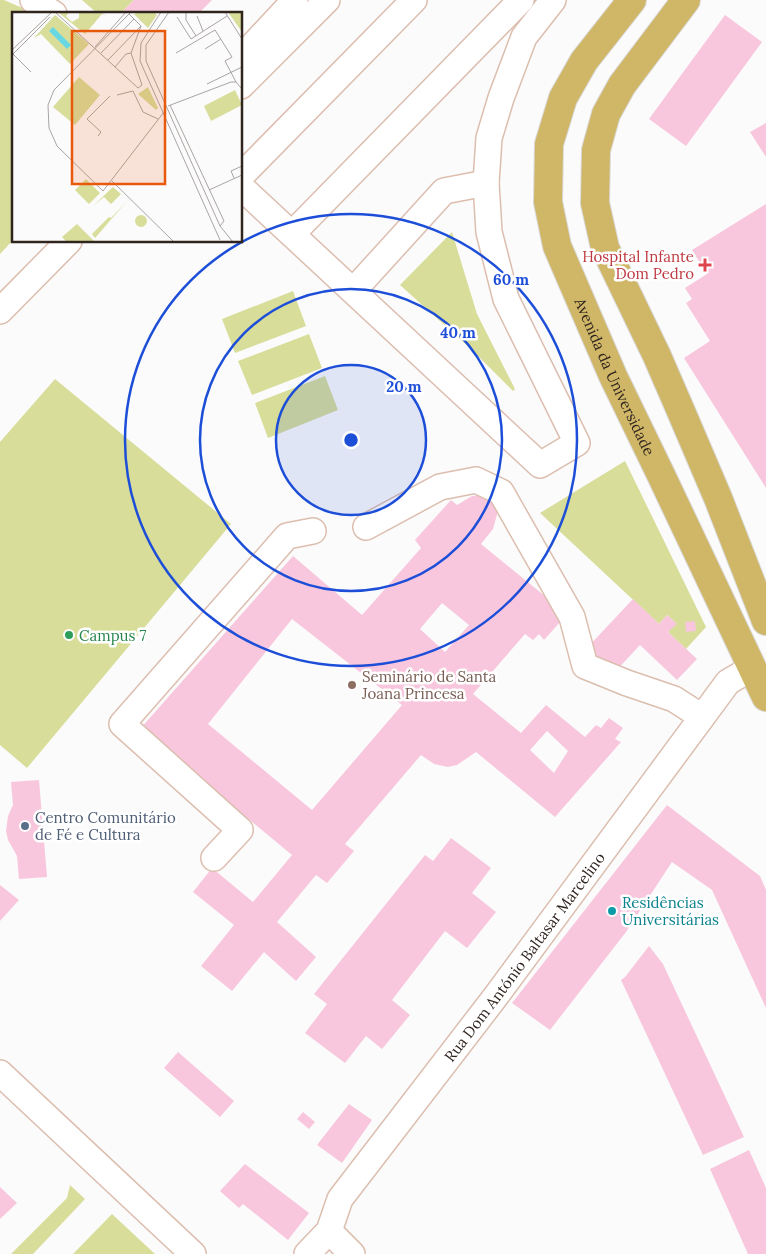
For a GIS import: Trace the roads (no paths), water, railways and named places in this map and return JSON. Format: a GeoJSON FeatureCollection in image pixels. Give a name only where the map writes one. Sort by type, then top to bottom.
{"type":"FeatureCollection","features":[{"type":"Feature","properties":{"kind":"main road","name":"Avenida da Universidade"},"geometry":{"type":"LineString","coordinates":[[632,0],[584,61],[563,98],[549,144],[548,202],[557,246],[613,376],[766,697]]}},
{"type":"Feature","properties":{"kind":"main road"},"geometry":{"type":"LineString","coordinates":[[686,0],[622,85],[606,114],[596,150],[595,203],[605,248],[664,371],[718,498],[765,619]]}},
{"type":"Feature","properties":{"kind":"street"},"geometry":{"type":"LineString","coordinates":[[33,0],[51,12]]}},
{"type":"Feature","properties":{"kind":"street"},"geometry":{"type":"LineString","coordinates":[[242,57],[295,0]]}},
{"type":"Feature","properties":{"kind":"street"},"geometry":{"type":"LineString","coordinates":[[242,85],[327,0]]}},
{"type":"Feature","properties":{"kind":"street"},"geometry":{"type":"LineString","coordinates":[[242,175],[414,0]]}},
{"type":"Feature","properties":{"kind":"street"},"geometry":{"type":"LineString","coordinates":[[292,234],[521,0]]}},
{"type":"Feature","properties":{"kind":"street"},"geometry":{"type":"LineString","coordinates":[[242,189],[540,465],[577,443],[506,299],[489,232],[486,183],[489,138],[501,98],[524,37],[553,0]]}},
{"type":"Feature","properties":{"kind":"street"},"geometry":{"type":"LineString","coordinates":[[353,291],[444,191],[486,183]]}},
{"type":"Feature","properties":{"kind":"street"},"geometry":{"type":"LineString","coordinates":[[0,311],[69,242]]}},
{"type":"Feature","properties":{"kind":"street"},"geometry":{"type":"LineString","coordinates":[[366,527],[440,487],[476,480],[500,492],[572,617],[585,666],[674,699],[702,717]]}},
{"type":"Feature","properties":{"kind":"street"},"geometry":{"type":"LineString","coordinates":[[214,858],[240,830],[122,724],[287,536],[313,531]]}},
{"type":"Feature","properties":{"kind":"street"},"geometry":{"type":"LineString","coordinates":[[736,631],[765,619]]}},
{"type":"Feature","properties":{"kind":"street","name":"Rua Dom António Baltasar Marcelino"},"geometry":{"type":"LineString","coordinates":[[307,1254],[329,1231],[340,1199],[496,996],[728,682],[752,668]]}},
{"type":"Feature","properties":{"kind":"street"},"geometry":{"type":"LineString","coordinates":[[0,1073],[193,1254]]}},
{"type":"Feature","properties":{"kind":"street"},"geometry":{"type":"LineString","coordinates":[[329,1231],[352,1254]]}},
{"type":"Feature","properties":{"kind":"place","name":"Hospital Infante Dom Pedro"},"geometry":{"type":"Point","coordinates":[705,265]}},
{"type":"Feature","properties":{"kind":"place","name":"Campus 7"},"geometry":{"type":"Point","coordinates":[69,635]}},
{"type":"Feature","properties":{"kind":"place","name":"Seminário de Santa Joana Princesa"},"geometry":{"type":"Point","coordinates":[352,685]}},
{"type":"Feature","properties":{"kind":"place","name":"Centro Comunitário de Fé e Cultura"},"geometry":{"type":"Point","coordinates":[25,826]}},
{"type":"Feature","properties":{"kind":"place","name":"Residências Universitárias"},"geometry":{"type":"Point","coordinates":[612,911]}}]}
